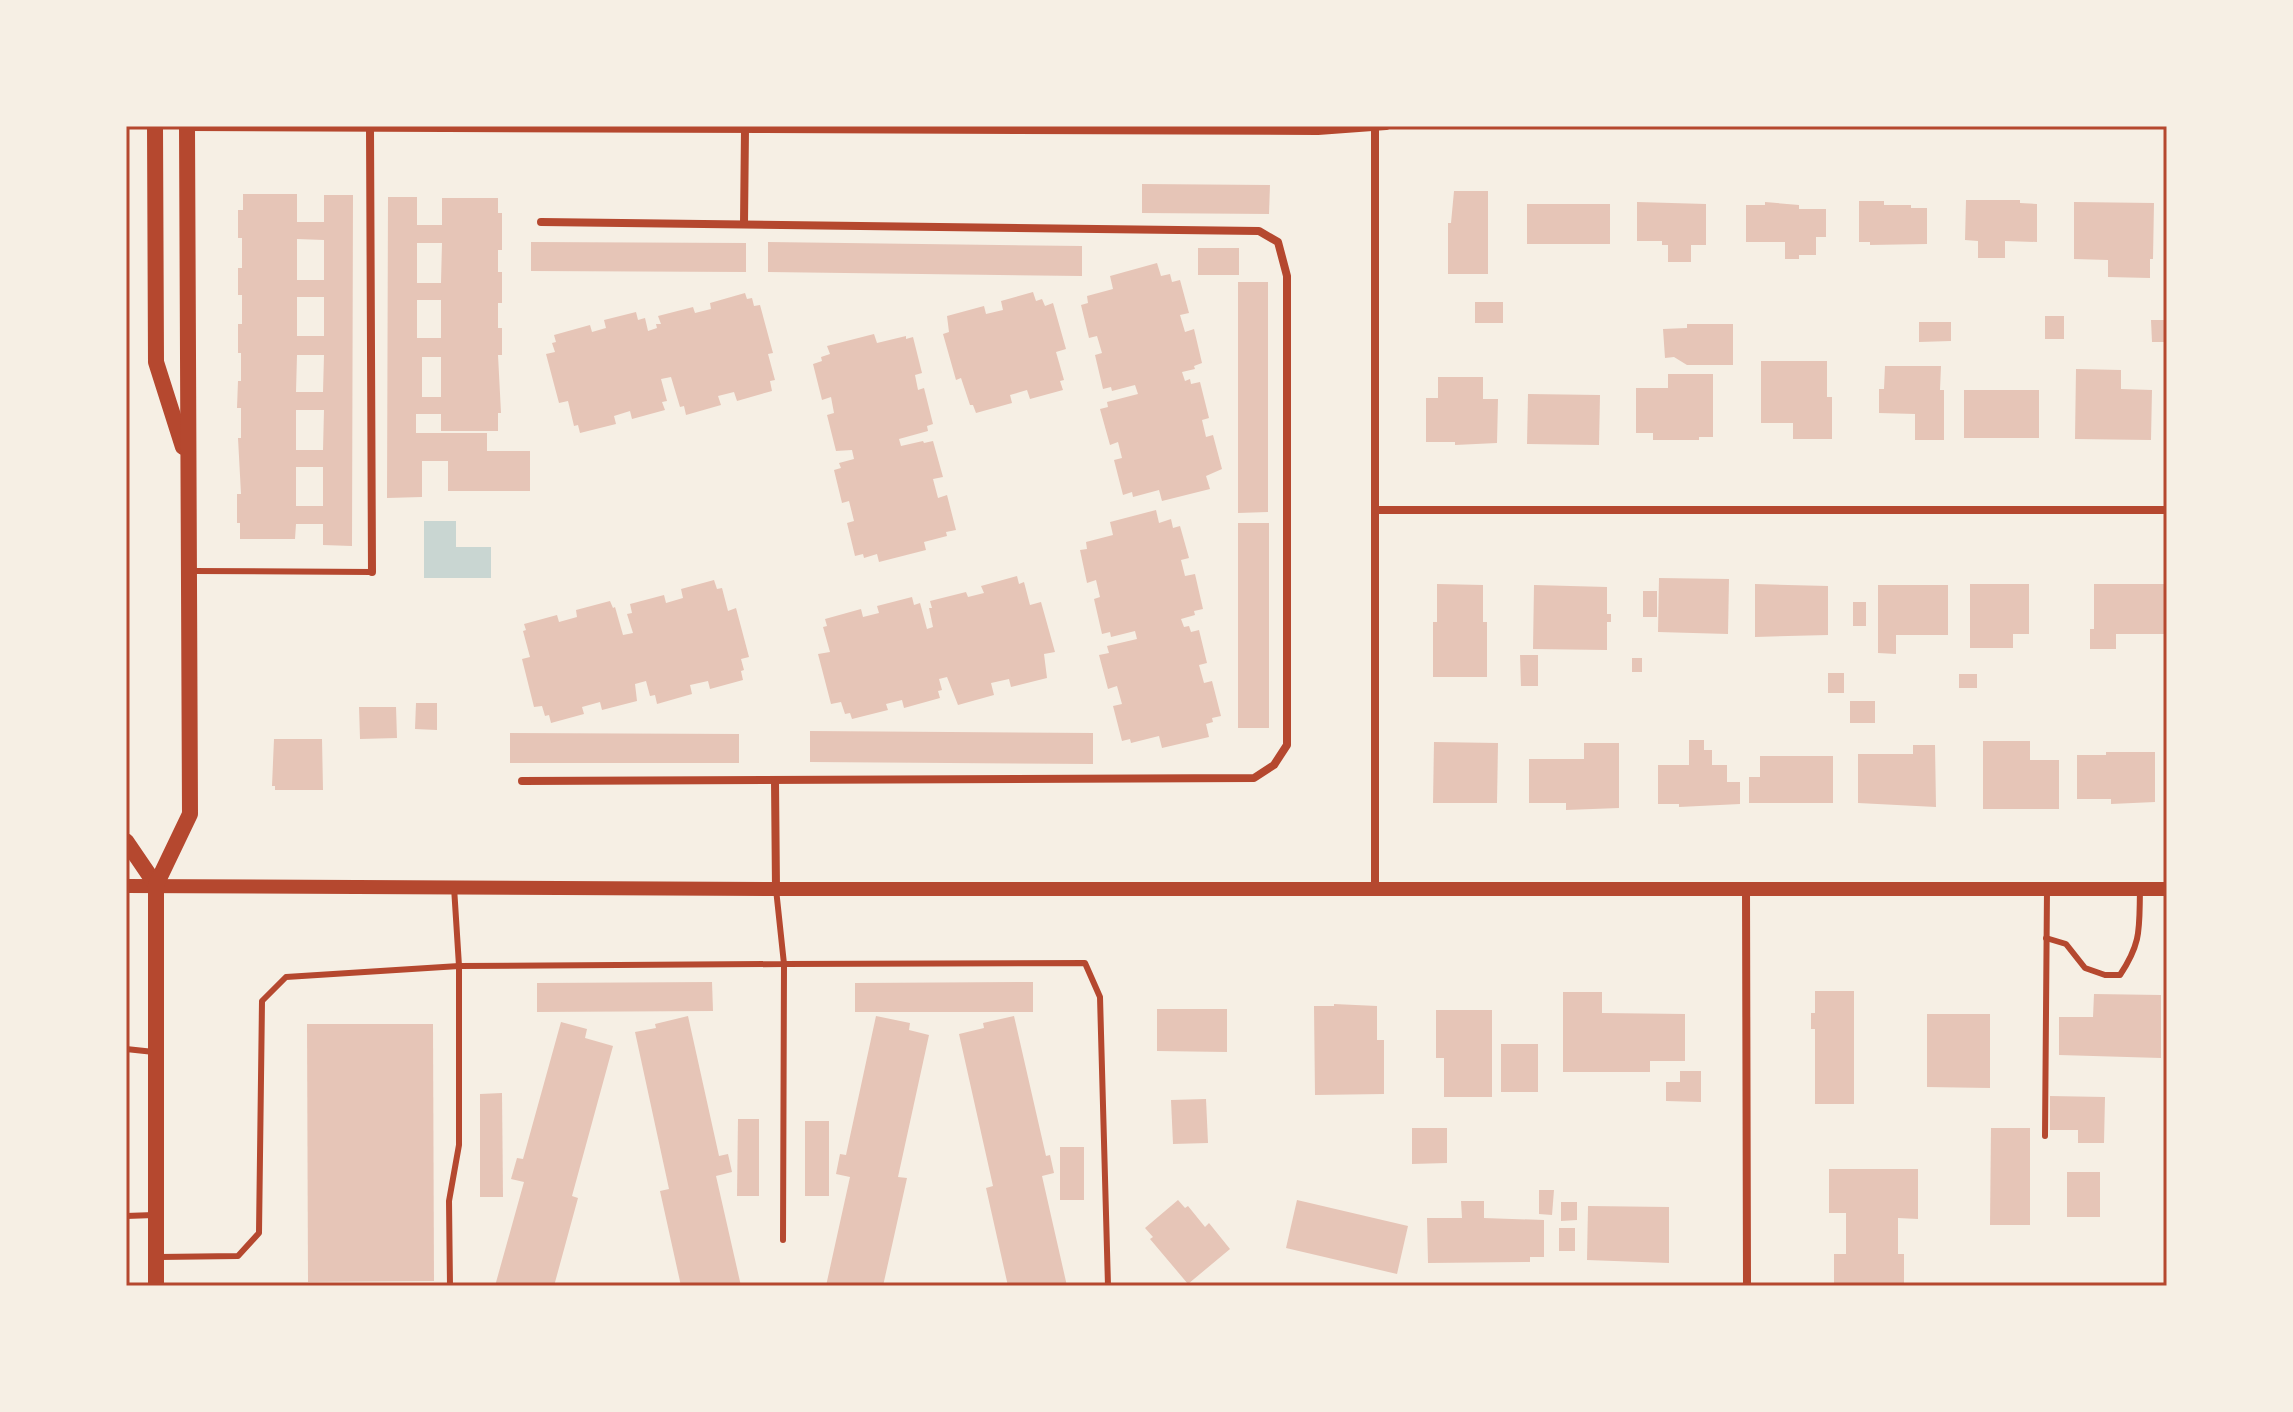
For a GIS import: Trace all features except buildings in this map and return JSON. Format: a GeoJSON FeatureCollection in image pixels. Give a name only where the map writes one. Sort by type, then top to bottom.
{"type":"FeatureCollection","features":[{"type":"Feature","properties":{"kind":"main road"},"geometry":{"type":"LineString","coordinates":[[155,126],[156,362],[188,464]]}},
{"type":"Feature","properties":{"kind":"main road"},"geometry":{"type":"LineString","coordinates":[[156,1286],[156,885],[190,814],[187,127]]}},
{"type":"Feature","properties":{"kind":"main road"},"geometry":{"type":"LineString","coordinates":[[126,841],[156,885]]}},
{"type":"Feature","properties":{"kind":"street"},"geometry":{"type":"LineString","coordinates":[[1375,126],[1375,888]]}},
{"type":"Feature","properties":{"kind":"street"},"geometry":{"type":"LineString","coordinates":[[187,127],[1318,131],[1386,126]]}},
{"type":"Feature","properties":{"kind":"street"},"geometry":{"type":"LineString","coordinates":[[370,128],[372,572]]}},
{"type":"Feature","properties":{"kind":"street"},"geometry":{"type":"LineString","coordinates":[[744,223],[745,129]]}},
{"type":"Feature","properties":{"kind":"street"},"geometry":{"type":"LineString","coordinates":[[522,781],[1254,778],[1274,765],[1287,745],[1287,276],[1278,242],[1259,231],[541,222]]}},
{"type":"Feature","properties":{"kind":"street"},"geometry":{"type":"LineString","coordinates":[[1376,510],[2167,510]]}},
{"type":"Feature","properties":{"kind":"street"},"geometry":{"type":"LineString","coordinates":[[775,781],[776,889]]}},
{"type":"Feature","properties":{"kind":"street"},"geometry":{"type":"LineString","coordinates":[[126,886],[2167,889]]}},
{"type":"Feature","properties":{"kind":"street"},"geometry":{"type":"LineString","coordinates":[[1746,888],[1747,1286]]}},
{"type":"Feature","properties":{"kind":"lane"},"geometry":{"type":"LineString","coordinates":[[189,571],[372,572]]}},
{"type":"Feature","properties":{"kind":"lane"},"geometry":{"type":"LineString","coordinates":[[450,1286],[449,1201],[459,1145],[459,966],[454,887]]}},
{"type":"Feature","properties":{"kind":"lane"},"geometry":{"type":"LineString","coordinates":[[776,889],[784,964],[783,1240]]}},
{"type":"Feature","properties":{"kind":"lane"},"geometry":{"type":"LineString","coordinates":[[2045,1136],[2047,889]]}},
{"type":"Feature","properties":{"kind":"lane"},"geometry":{"type":"LineString","coordinates":[[2046,938],[2066,944],[2085,968],[2105,975],[2120,975],[2138,941],[2141,889]]}},
{"type":"Feature","properties":{"kind":"lane"},"geometry":{"type":"LineString","coordinates":[[156,1257],[238,1256],[259,1233],[262,1001],[286,977],[459,966],[1085,963],[1100,997],[1108,1286]]}},
{"type":"Feature","properties":{"kind":"lane"},"geometry":{"type":"LineString","coordinates":[[126,1049],[156,1052]]}},
{"type":"Feature","properties":{"kind":"lane"},"geometry":{"type":"LineString","coordinates":[[126,1216],[156,1215]]}},
{"type":"Feature","properties":{"kind":"shaded area"},"geometry":{"type":"Polygon","coordinates":[[[424,521],[456,521],[456,547],[491,547],[491,578],[424,578],[424,521]]]}}]}
